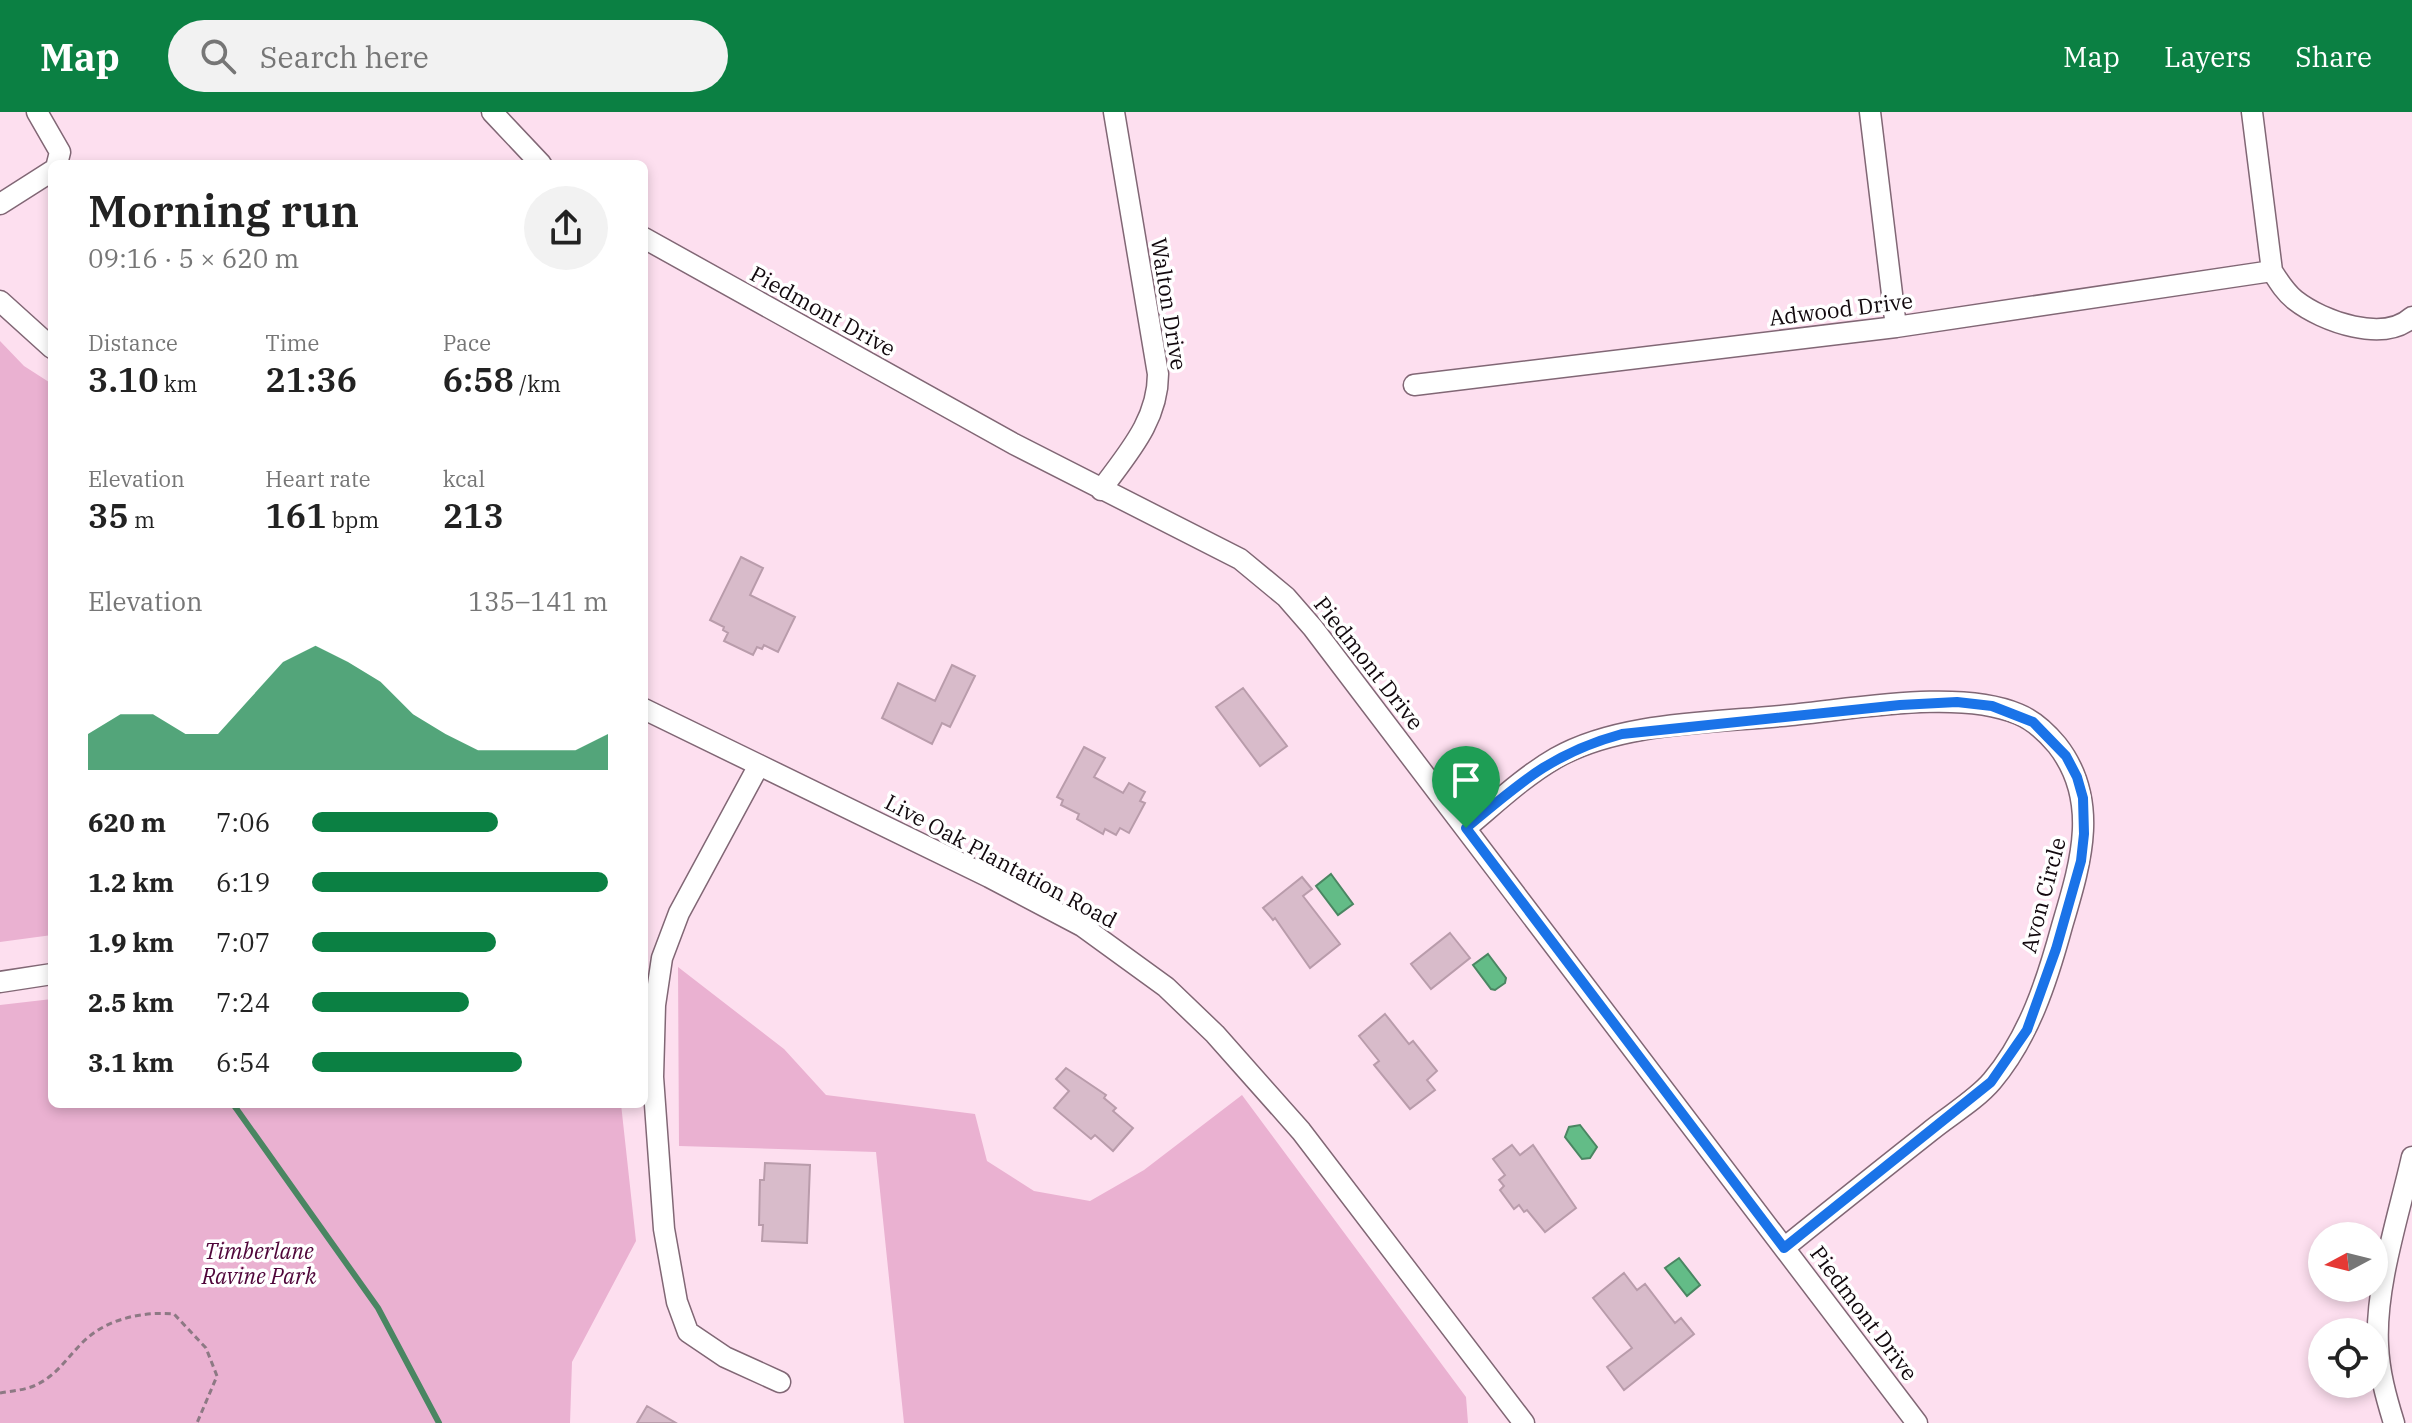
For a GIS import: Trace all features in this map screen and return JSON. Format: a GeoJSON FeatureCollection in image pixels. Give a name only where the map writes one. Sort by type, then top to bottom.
{"type":"FeatureCollection","features":[{"type":"Feature","properties":{"kind":"street"},"geometry":{"type":"LineString","coordinates":[[37,112],[60,152],[58,160]]}},
{"type":"Feature","properties":{"kind":"street"},"geometry":{"type":"LineString","coordinates":[[492,112],[537,160]]}},
{"type":"Feature","properties":{"kind":"street","name":"Walton Drive"},"geometry":{"type":"LineString","coordinates":[[1101,490],[1142,432],[1158,393],[1158,374],[1114,112]]}},
{"type":"Feature","properties":{"kind":"street"},"geometry":{"type":"LineString","coordinates":[[1870,112],[1896,327]]}},
{"type":"Feature","properties":{"kind":"street"},"geometry":{"type":"LineString","coordinates":[[2252,112],[2272,271],[2283,288],[2313,312],[2366,330],[2384,331],[2404,324],[2412,317]]}},
{"type":"Feature","properties":{"kind":"street"},"geometry":{"type":"LineString","coordinates":[[0,204],[48,174]]}},
{"type":"Feature","properties":{"kind":"street","name":"Piedmont Drive"},"geometry":{"type":"LineString","coordinates":[[648,240],[1101,490],[1202,538],[1259,572],[1313,628],[1917,1423]]}},
{"type":"Feature","properties":{"kind":"street","name":"Adwood Drive"},"geometry":{"type":"LineString","coordinates":[[1414,385],[1896,327],[2272,271]]}},
{"type":"Feature","properties":{"kind":"street"},"geometry":{"type":"LineString","coordinates":[[0,301],[48,344]]}},
{"type":"Feature","properties":{"kind":"street","name":"Avon Circle"},"geometry":{"type":"LineString","coordinates":[[1466,828],[1526,777],[1556,758],[1583,745],[1622,734],[1669,727],[1957,702],[1992,706],[2018,714],[2043,731],[2066,756],[2083,798],[2081,861],[2056,949],[2027,1030],[1991,1082],[1784,1248]]}},
{"type":"Feature","properties":{"kind":"street","name":"Live Oak Plantation Road"},"geometry":{"type":"LineString","coordinates":[[648,711],[989,877],[1082,926],[1166,987],[1215,1034],[1301,1131],[1524,1423]]}},
{"type":"Feature","properties":{"kind":"street"},"geometry":{"type":"LineString","coordinates":[[759,765],[679,913],[662,958],[655,1005],[653,1077],[664,1229],[677,1302],[688,1332],[725,1357],[780,1382]]}},
{"type":"Feature","properties":{"kind":"street"},"geometry":{"type":"LineString","coordinates":[[0,982],[48,975]]}},
{"type":"Feature","properties":{"kind":"street"},"geometry":{"type":"LineString","coordinates":[[2394,1423],[2380,1370],[2377,1342],[2383,1287],[2412,1157]]}},
{"type":"Feature","properties":{"kind":"path"},"geometry":{"type":"LineString","coordinates":[[0,1393],[35,1386],[60,1369],[84,1340],[110,1325],[146,1311],[174,1314],[206,1348],[217,1376],[197,1423]]}},
{"type":"Feature","properties":{"kind":"green space"},"geometry":{"type":"Polygon","coordinates":[[[0,341],[24,366],[48,381],[48,936],[0,942],[0,341]]]}},
{"type":"Feature","properties":{"kind":"green space"},"geometry":{"type":"Polygon","coordinates":[[[678,967],[784,1049],[826,1095],[975,1114],[987,1161],[1034,1191],[1090,1201],[1144,1170],[1242,1095],[1466,1397],[1468,1423],[904,1423],[876,1152],[679,1146],[678,967]]]}},
{"type":"Feature","properties":{"kind":"green space","name":"Timberlane Ravine Park"},"geometry":{"type":"Polygon","coordinates":[[[48,999],[48,1108],[621,1108],[636,1241],[572,1362],[570,1423],[0,1423],[0,1005],[48,999]]]}},
{"type":"Feature","properties":{"kind":"shaded area"},"geometry":{"type":"Polygon","coordinates":[[[1331,874],[1353,904],[1338,915],[1316,886],[1331,874]]]}},
{"type":"Feature","properties":{"kind":"shaded area"},"geometry":{"type":"Polygon","coordinates":[[[1488,954],[1506,978],[1505,983],[1495,990],[1473,965],[1488,954]]]}},
{"type":"Feature","properties":{"kind":"shaded area"},"geometry":{"type":"Polygon","coordinates":[[[1580,1125],[1597,1147],[1590,1158],[1582,1159],[1565,1137],[1569,1127],[1580,1125]]]}},
{"type":"Feature","properties":{"kind":"shaded area"},"geometry":{"type":"Polygon","coordinates":[[[1679,1258],[1700,1285],[1687,1296],[1665,1268],[1679,1258]]]}},
{"type":"Feature","properties":{"kind":"building"},"geometry":{"type":"Polygon","coordinates":[[[741,557],[763,568],[750,595],[795,617],[778,652],[764,645],[762,649],[757,647],[753,655],[724,641],[728,633],[723,630],[724,627],[710,620],[741,557]]]}},
{"type":"Feature","properties":{"kind":"building"},"geometry":{"type":"Polygon","coordinates":[[[952,665],[975,676],[950,727],[942,723],[932,744],[882,718],[898,683],[935,701],[952,665]]]}},
{"type":"Feature","properties":{"kind":"building"},"geometry":{"type":"Polygon","coordinates":[[[1243,688],[1287,746],[1260,766],[1216,707],[1243,688]]]}},
{"type":"Feature","properties":{"kind":"building"},"geometry":{"type":"Polygon","coordinates":[[[1084,747],[1105,758],[1094,777],[1123,793],[1129,783],[1145,792],[1140,801],[1145,803],[1129,833],[1120,828],[1116,835],[1105,829],[1103,834],[1077,819],[1079,814],[1061,805],[1063,800],[1057,797],[1084,747]]]}},
{"type":"Feature","properties":{"kind":"building"},"geometry":{"type":"Polygon","coordinates":[[[1302,877],[1312,889],[1303,896],[1340,944],[1310,968],[1275,918],[1273,920],[1263,908],[1302,877]]]}},
{"type":"Feature","properties":{"kind":"building"},"geometry":{"type":"Polygon","coordinates":[[[1450,933],[1470,958],[1431,989],[1411,964],[1450,933]]]}},
{"type":"Feature","properties":{"kind":"building"},"geometry":{"type":"Polygon","coordinates":[[[1385,1014],[1409,1044],[1413,1041],[1437,1071],[1427,1080],[1435,1090],[1410,1109],[1374,1065],[1379,1061],[1359,1036],[1385,1014]]]}},
{"type":"Feature","properties":{"kind":"building"},"geometry":{"type":"Polygon","coordinates":[[[1066,1068],[1106,1095],[1104,1098],[1116,1108],[1113,1111],[1133,1128],[1113,1151],[1095,1135],[1091,1139],[1054,1108],[1069,1091],[1056,1079],[1066,1068]]]}},
{"type":"Feature","properties":{"kind":"building"},"geometry":{"type":"Polygon","coordinates":[[[1512,1145],[1520,1155],[1533,1145],[1576,1208],[1545,1232],[1527,1210],[1524,1212],[1519,1205],[1514,1209],[1500,1190],[1504,1186],[1499,1180],[1505,1175],[1493,1159],[1512,1145]]]}},
{"type":"Feature","properties":{"kind":"building"},"geometry":{"type":"Polygon","coordinates":[[[765,1163],[810,1165],[807,1243],[762,1241],[763,1225],[759,1225],[760,1180],[764,1180],[765,1163]]]}},
{"type":"Feature","properties":{"kind":"building"},"geometry":{"type":"Polygon","coordinates":[[[1624,1273],[1637,1290],[1645,1284],[1675,1323],[1681,1318],[1694,1334],[1624,1390],[1607,1367],[1632,1348],[1593,1298],[1624,1273]]]}},
{"type":"Feature","properties":{"kind":"building"},"geometry":{"type":"Polygon","coordinates":[[[647,1406],[676,1423],[637,1423],[647,1406]]]}},
{"type":"Feature","properties":{"kind":"waterway"},"geometry":{"type":"LineString","coordinates":[[236,1108],[378,1308],[439,1423]]}},
{"type":"Feature","properties":{"kind":"route"},"geometry":{"type":"LineString","coordinates":[[1957,702],[1992,706],[2018,714],[2053,739],[2077,777],[2083,798],[2084,834],[2081,861],[2056,949],[2027,1030],[1991,1082],[1784,1248],[1466,828],[1526,777],[1556,758],[1583,745],[1622,734],[1669,727],[1957,702]]}}]}
